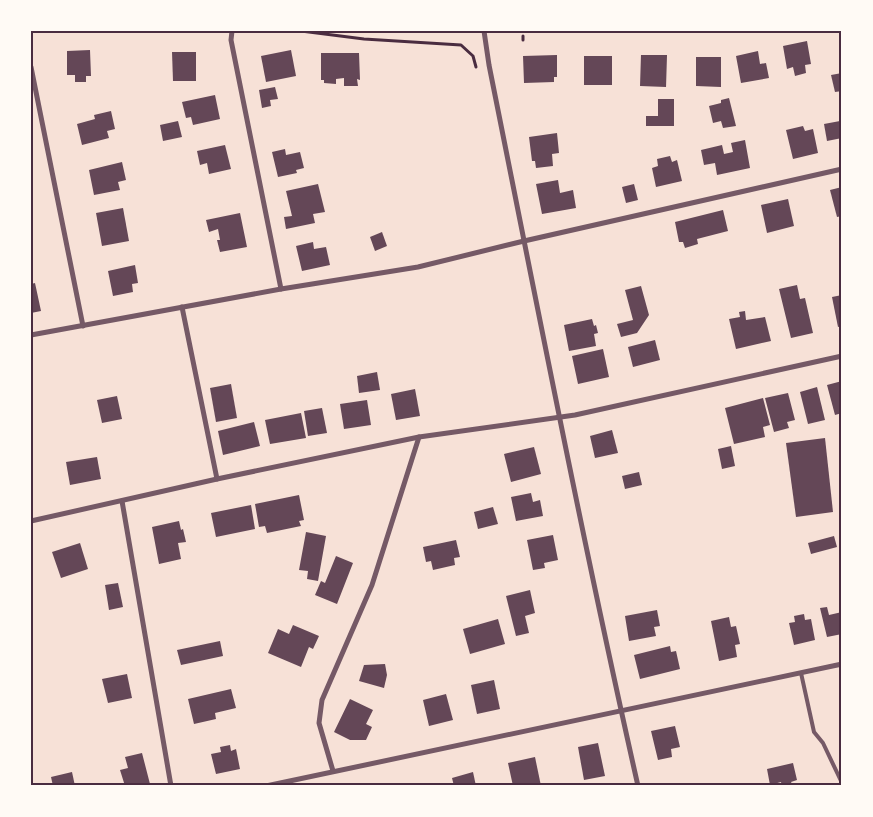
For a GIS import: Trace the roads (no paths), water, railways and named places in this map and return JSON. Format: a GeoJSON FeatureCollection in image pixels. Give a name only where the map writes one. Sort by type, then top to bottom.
{"type":"FeatureCollection","features":[{"type":"Feature","properties":{"kind":"street"},"geometry":{"type":"LineString","coordinates":[[232,31],[231,40],[281,289]]}},
{"type":"Feature","properties":{"kind":"street"},"geometry":{"type":"LineString","coordinates":[[484,31],[524,241],[638,786]]}},
{"type":"Feature","properties":{"kind":"street"},"geometry":{"type":"LineString","coordinates":[[31,67],[83,326]]}},
{"type":"Feature","properties":{"kind":"street"},"geometry":{"type":"LineString","coordinates":[[31,335],[281,289],[418,267],[842,169]]}},
{"type":"Feature","properties":{"kind":"street"},"geometry":{"type":"LineString","coordinates":[[182,307],[217,479]]}},
{"type":"Feature","properties":{"kind":"street"},"geometry":{"type":"LineString","coordinates":[[31,521],[217,479],[419,438],[560,417],[842,356]]}},
{"type":"Feature","properties":{"kind":"street"},"geometry":{"type":"LineString","coordinates":[[332,771],[319,723],[322,700],[372,585],[419,438]]}},
{"type":"Feature","properties":{"kind":"street"},"geometry":{"type":"LineString","coordinates":[[122,501],[171,786]]}},
{"type":"Feature","properties":{"kind":"street"},"geometry":{"type":"LineString","coordinates":[[266,786],[842,664]]}},
{"type":"Feature","properties":{"kind":"lane"},"geometry":{"type":"LineString","coordinates":[[801,673],[814,732],[823,743],[842,783]]}}]}
